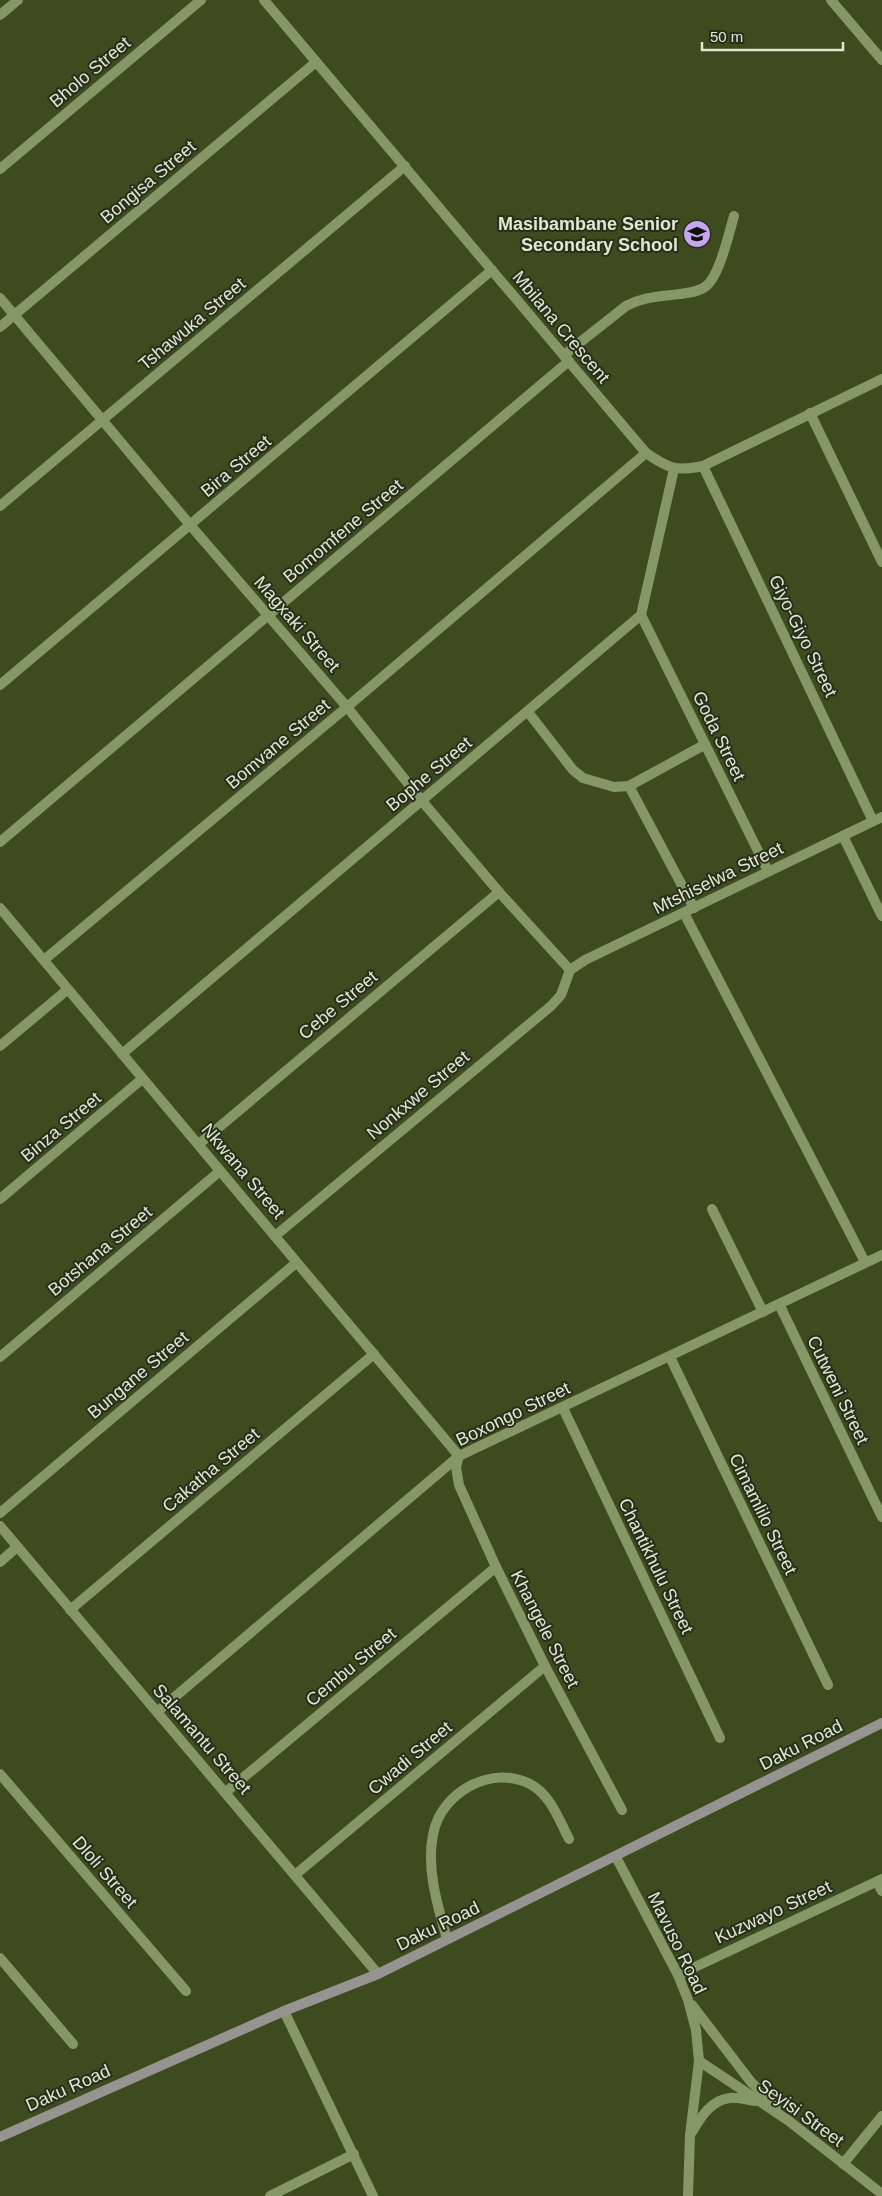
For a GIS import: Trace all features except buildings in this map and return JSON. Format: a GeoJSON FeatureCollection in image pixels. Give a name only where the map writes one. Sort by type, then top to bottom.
{"type":"FeatureCollection","features":[{"type":"Feature","properties":{"kind":"main road","name":"Daku Road"},"geometry":{"type":"LineString","coordinates":[[0,2137],[284,2011],[378,1974],[882,1723]]}},
{"type":"Feature","properties":{"kind":"street"},"geometry":{"type":"LineString","coordinates":[[0,15],[18,0]]}},
{"type":"Feature","properties":{"kind":"street","name":"Bholo Street"},"geometry":{"type":"LineString","coordinates":[[0,170],[201,0]]}},
{"type":"Feature","properties":{"kind":"street","name":"Mbilana Crescent"},"geometry":{"type":"LineString","coordinates":[[264,0],[646,453],[674,469]]}},
{"type":"Feature","properties":{"kind":"street"},"geometry":{"type":"LineString","coordinates":[[831,0],[882,60]]}},
{"type":"Feature","properties":{"kind":"street","name":"Bongisa Street"},"geometry":{"type":"LineString","coordinates":[[0,327],[316,62]]}},
{"type":"Feature","properties":{"kind":"street","name":"Tshawuka Street"},"geometry":{"type":"LineString","coordinates":[[0,506],[405,166]]}},
{"type":"Feature","properties":{"kind":"street","name":"Bomomfene Street"},"geometry":{"type":"LineString","coordinates":[[0,842],[268,616],[626,306],[636,301],[703,289],[708,285],[723,255],[734,216]]}},
{"type":"Feature","properties":{"kind":"street","name":"Bira Street"},"geometry":{"type":"LineString","coordinates":[[0,685],[191,526],[492,270]]}},
{"type":"Feature","properties":{"kind":"street","name":"Magxaki Street"},"geometry":{"type":"LineString","coordinates":[[0,298],[191,526],[347,707],[422,801],[499,892],[570,970]]}},
{"type":"Feature","properties":{"kind":"street"},"geometry":{"type":"LineString","coordinates":[[641,615],[674,469],[702,466],[882,379]]}},
{"type":"Feature","properties":{"kind":"street"},"geometry":{"type":"LineString","coordinates":[[810,413],[882,562]]}},
{"type":"Feature","properties":{"kind":"street","name":"Bomvane Street"},"geometry":{"type":"LineString","coordinates":[[44,960],[347,707],[646,453]]}},
{"type":"Feature","properties":{"kind":"street","name":"Giyo-Giyo Street"},"geometry":{"type":"LineString","coordinates":[[702,466],[878,819]]}},
{"type":"Feature","properties":{"kind":"street","name":"Bophe Street"},"geometry":{"type":"LineString","coordinates":[[122,1054],[641,615]]}},
{"type":"Feature","properties":{"kind":"street","name":"Goda Street"},"geometry":{"type":"LineString","coordinates":[[641,615],[768,872]]}},
{"type":"Feature","properties":{"kind":"street"},"geometry":{"type":"LineString","coordinates":[[528,712],[573,770],[583,778],[614,787],[630,786],[704,745]]}},
{"type":"Feature","properties":{"kind":"street"},"geometry":{"type":"LineString","coordinates":[[630,786],[694,908]]}},
{"type":"Feature","properties":{"kind":"street","name":"Mtshiselwa Street"},"geometry":{"type":"LineString","coordinates":[[570,970],[585,960],[878,819]]}},
{"type":"Feature","properties":{"kind":"street"},"geometry":{"type":"LineString","coordinates":[[843,836],[882,916]]}},
{"type":"Feature","properties":{"kind":"street","name":"Cebe Street"},"geometry":{"type":"LineString","coordinates":[[199,1144],[499,892]]}},
{"type":"Feature","properties":{"kind":"street","name":"Nkwana Street"},"geometry":{"type":"LineString","coordinates":[[0,908],[459,1456]]}},
{"type":"Feature","properties":{"kind":"street"},"geometry":{"type":"LineString","coordinates":[[684,913],[865,1262]]}},
{"type":"Feature","properties":{"kind":"street","name":"Nonkxwe Street"},"geometry":{"type":"LineString","coordinates":[[275,1236],[551,1006],[560,994],[570,970]]}},
{"type":"Feature","properties":{"kind":"street"},"geometry":{"type":"LineString","coordinates":[[0,1046],[67,990]]}},
{"type":"Feature","properties":{"kind":"street","name":"Binza Street"},"geometry":{"type":"LineString","coordinates":[[0,1199],[142,1079]]}},
{"type":"Feature","properties":{"kind":"street","name":"Botshana Street"},"geometry":{"type":"LineString","coordinates":[[0,1357],[220,1171]]}},
{"type":"Feature","properties":{"kind":"street"},"geometry":{"type":"LineString","coordinates":[[712,1208],[762,1312]]}},
{"type":"Feature","properties":{"kind":"street","name":"Boxongo Street"},"geometry":{"type":"LineString","coordinates":[[157,1712],[459,1456],[670,1357],[882,1254]]}},
{"type":"Feature","properties":{"kind":"street","name":"Bungane Street"},"geometry":{"type":"LineString","coordinates":[[0,1513],[296,1263]]}},
{"type":"Feature","properties":{"kind":"street","name":"Cutweni Street"},"geometry":{"type":"LineString","coordinates":[[779,1304],[882,1517]]}},
{"type":"Feature","properties":{"kind":"street","name":"Cakatha Street"},"geometry":{"type":"LineString","coordinates":[[70,1610],[374,1354]]}},
{"type":"Feature","properties":{"kind":"street","name":"Cimamlilo Street"},"geometry":{"type":"LineString","coordinates":[[670,1357],[828,1685]]}},
{"type":"Feature","properties":{"kind":"street","name":"Chantikhulu Street"},"geometry":{"type":"LineString","coordinates":[[563,1408],[720,1738]]}},
{"type":"Feature","properties":{"kind":"street","name":"Khangele Street"},"geometry":{"type":"LineString","coordinates":[[459,1456],[456,1467],[459,1485],[496,1567],[545,1666],[622,1810]]}},
{"type":"Feature","properties":{"kind":"street","name":"Salamantu Street"},"geometry":{"type":"LineString","coordinates":[[0,1526],[378,1974]]}},
{"type":"Feature","properties":{"kind":"street"},"geometry":{"type":"LineString","coordinates":[[0,1562],[18,1547]]}},
{"type":"Feature","properties":{"kind":"street","name":"Cembu Street"},"geometry":{"type":"LineString","coordinates":[[226,1792],[496,1567]]}},
{"type":"Feature","properties":{"kind":"street","name":"Cwadi Street"},"geometry":{"type":"LineString","coordinates":[[295,1875],[545,1666]]}},
{"type":"Feature","properties":{"kind":"street","name":"Dloli Street"},"geometry":{"type":"LineString","coordinates":[[0,1774],[186,1991]]}},
{"type":"Feature","properties":{"kind":"street"},"geometry":{"type":"LineString","coordinates":[[447,1940],[437,1903],[432,1866],[433,1834],[442,1810],[460,1790],[483,1780],[507,1778],[530,1784],[553,1806],[569,1839]]}},
{"type":"Feature","properties":{"kind":"street","name":"Mavuso Road"},"geometry":{"type":"LineString","coordinates":[[616,1857],[678,1975],[688,2000],[696,2030],[699,2060],[690,2135],[688,2196]]}},
{"type":"Feature","properties":{"kind":"street","name":"Kuzwayo Street"},"geometry":{"type":"LineString","coordinates":[[678,1975],[880,1884]]}},
{"type":"Feature","properties":{"kind":"street"},"geometry":{"type":"LineString","coordinates":[[0,1958],[73,2044]]}},
{"type":"Feature","properties":{"kind":"street"},"geometry":{"type":"LineString","coordinates":[[688,2000],[751,2082],[789,2121]]}},
{"type":"Feature","properties":{"kind":"street"},"geometry":{"type":"LineString","coordinates":[[284,2011],[373,2196]]}},
{"type":"Feature","properties":{"kind":"street","name":"Seyisi Street"},"geometry":{"type":"LineString","coordinates":[[699,2060],[789,2121],[882,2194]]}},
{"type":"Feature","properties":{"kind":"street"},"geometry":{"type":"LineString","coordinates":[[690,2135],[701,2117],[718,2102],[730,2098],[758,2101]]}},
{"type":"Feature","properties":{"kind":"street"},"geometry":{"type":"LineString","coordinates":[[843,2164],[882,2116]]}},
{"type":"Feature","properties":{"kind":"street"},"geometry":{"type":"LineString","coordinates":[[270,2196],[354,2154]]}},
{"type":"Feature","properties":{"kind":"place","name":"Masibambane Senior Secondary School"},"geometry":{"type":"Point","coordinates":[697,234]}}]}
